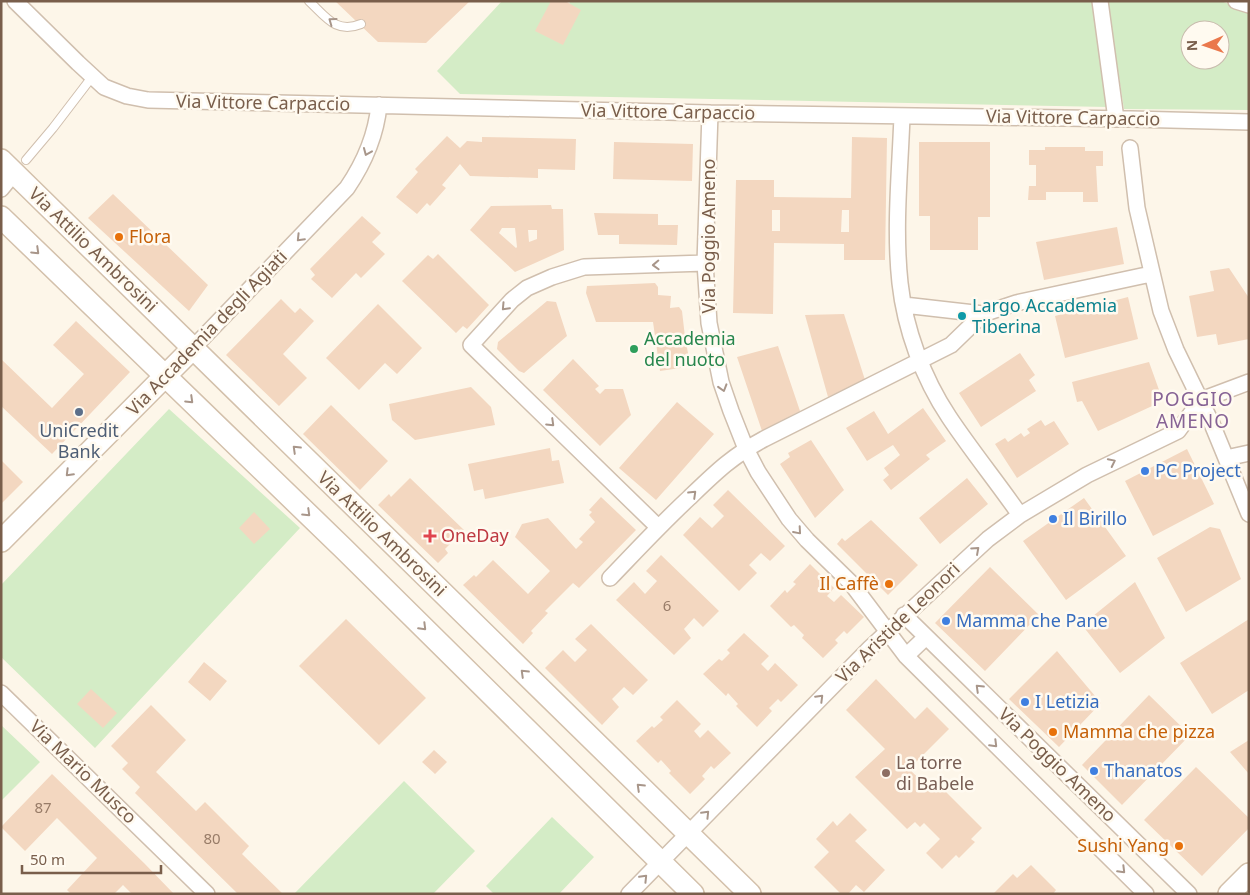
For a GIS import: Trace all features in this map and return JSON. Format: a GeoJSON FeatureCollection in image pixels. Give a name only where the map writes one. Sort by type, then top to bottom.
{"type":"FeatureCollection","features":[{"type":"Feature","properties":{"kind":"street"},"geometry":{"type":"LineString","coordinates":[[1100,1],[1116,119]]}},
{"type":"Feature","properties":{"kind":"street"},"geometry":{"type":"LineString","coordinates":[[1236,1],[1249,5]]}},
{"type":"Feature","properties":{"kind":"street","name":"Via Vittore Carpaccio"},"geometry":{"type":"LineString","coordinates":[[17,2],[92,77],[112,91],[148,100],[710,113],[1249,122]]}},
{"type":"Feature","properties":{"kind":"street","name":"Via Accademia degli Agiati"},"geometry":{"type":"LineString","coordinates":[[1,541],[193,348],[346,188],[360,168],[370,146],[376,128],[379,105]]}},
{"type":"Feature","properties":{"kind":"street","name":"Via Poggio Ameno"},"geometry":{"type":"LineString","coordinates":[[710,113],[705,263],[709,323],[718,366],[731,411],[746,449],[762,480],[789,519],[851,584],[906,656],[1146,894]]}},
{"type":"Feature","properties":{"kind":"street"},"geometry":{"type":"LineString","coordinates":[[902,116],[898,202],[898,259],[904,305],[909,326],[921,361],[948,416],[1020,515]]}},
{"type":"Feature","properties":{"kind":"street"},"geometry":{"type":"LineString","coordinates":[[1130,148],[1137,208],[1151,274],[1168,330],[1188,376],[1201,400],[1249,514]]}},
{"type":"Feature","properties":{"kind":"street","name":"Via Attilio Ambrosini"},"geometry":{"type":"LineString","coordinates":[[11,171],[750,894]]}},
{"type":"Feature","properties":{"kind":"street"},"geometry":{"type":"LineString","coordinates":[[1,217],[344,549],[693,894]]}},
{"type":"Feature","properties":{"kind":"street"},"geometry":{"type":"LineString","coordinates":[[658,528],[471,345],[512,300],[527,288],[552,277],[584,267],[705,263]]}},
{"type":"Feature","properties":{"kind":"street"},"geometry":{"type":"LineString","coordinates":[[904,305],[983,314],[1016,303],[1151,274]]}},
{"type":"Feature","properties":{"kind":"street"},"geometry":{"type":"LineString","coordinates":[[610,578],[726,462],[746,449],[951,345],[983,314]]}},
{"type":"Feature","properties":{"kind":"street"},"geometry":{"type":"LineString","coordinates":[[1201,400],[1249,382]]}},
{"type":"Feature","properties":{"kind":"street","name":"Via Aristide Leonori"},"geometry":{"type":"LineString","coordinates":[[629,894],[863,655],[988,539],[1020,515],[1087,475],[1178,431],[1201,400]]}},
{"type":"Feature","properties":{"kind":"street"},"geometry":{"type":"LineString","coordinates":[[1226,458],[1249,453]]}},
{"type":"Feature","properties":{"kind":"street","name":"Via Poggio Ameno"},"geometry":{"type":"LineString","coordinates":[[904,615],[1183,891]]}},
{"type":"Feature","properties":{"kind":"street"},"geometry":{"type":"LineString","coordinates":[[906,656],[926,637]]}},
{"type":"Feature","properties":{"kind":"street","name":"Via Mario Musco"},"geometry":{"type":"LineString","coordinates":[[1,692],[207,894]]}},
{"type":"Feature","properties":{"kind":"street"},"geometry":{"type":"LineString","coordinates":[[1229,894],[1249,874]]}},
{"type":"Feature","properties":{"kind":"lane"},"geometry":{"type":"LineString","coordinates":[[309,1],[336,25],[349,28],[361,24]]}},
{"type":"Feature","properties":{"kind":"lane"},"geometry":{"type":"LineString","coordinates":[[11,171],[54,128],[92,77]]}},
{"type":"Feature","properties":{"kind":"green space"},"geometry":{"type":"Polygon","coordinates":[[[502,1],[565,1],[569,4],[571,1],[1093,1],[1108,107],[460,94],[437,71],[502,1]]]}},
{"type":"Feature","properties":{"kind":"green space"},"geometry":{"type":"Polygon","coordinates":[[[1107,1],[1220,1],[1249,10],[1249,110],[1124,109],[1107,1]]]}},
{"type":"Feature","properties":{"kind":"green space"},"geometry":{"type":"Polygon","coordinates":[[[169,409],[300,528],[95,748],[1,657],[1,585],[169,409]]]}},
{"type":"Feature","properties":{"kind":"green space"},"geometry":{"type":"Polygon","coordinates":[[[1,725],[40,762],[1,801],[1,725]]]}},
{"type":"Feature","properties":{"kind":"green space"},"geometry":{"type":"Polygon","coordinates":[[[404,781],[475,851],[433,894],[294,894],[404,781]]]}},
{"type":"Feature","properties":{"kind":"green space"},"geometry":{"type":"Polygon","coordinates":[[[552,817],[594,857],[559,894],[494,894],[486,886],[552,817]]]}},
{"type":"Feature","properties":{"kind":"building"},"geometry":{"type":"Polygon","coordinates":[[[335,1],[470,1],[426,43],[378,42],[335,1]]]}},
{"type":"Feature","properties":{"kind":"building"},"geometry":{"type":"Polygon","coordinates":[[[551,1],[565,1],[581,10],[563,45],[535,31],[551,1]]]}},
{"type":"Feature","properties":{"kind":"building"},"geometry":{"type":"Polygon","coordinates":[[[447,136],[460,148],[467,141],[482,142],[482,137],[576,139],[575,170],[538,169],[538,178],[470,176],[460,164],[442,185],[446,188],[430,206],[427,203],[417,214],[396,197],[418,172],[415,169],[447,136]]]}},
{"type":"Feature","properties":{"kind":"building"},"geometry":{"type":"Polygon","coordinates":[[[852,137],[887,138],[885,260],[844,260],[844,244],[774,243],[773,314],[733,313],[736,180],[774,180],[774,197],[851,198],[852,137]],[[772,210],[772,231],[780,231],[780,210],[772,210]],[[842,210],[841,232],[849,232],[849,210],[842,210]]]}},
{"type":"Feature","properties":{"kind":"building"},"geometry":{"type":"Polygon","coordinates":[[[614,142],[693,144],[692,181],[613,179],[614,142]]]}},
{"type":"Feature","properties":{"kind":"building"},"geometry":{"type":"Polygon","coordinates":[[[919,142],[990,142],[990,217],[978,217],[978,250],[930,250],[930,216],[919,216],[919,142]]]}},
{"type":"Feature","properties":{"kind":"building"},"geometry":{"type":"Polygon","coordinates":[[[1045,147],[1085,147],[1085,151],[1103,151],[1103,166],[1096,166],[1098,202],[1083,202],[1083,192],[1046,192],[1046,200],[1028,200],[1029,186],[1036,186],[1036,165],[1029,165],[1029,150],[1045,150],[1045,147]]]}},
{"type":"Feature","properties":{"kind":"building"},"geometry":{"type":"Polygon","coordinates":[[[113,194],[208,285],[189,311],[88,218],[113,194]]]}},
{"type":"Feature","properties":{"kind":"building"},"geometry":{"type":"Polygon","coordinates":[[[551,205],[552,209],[563,209],[564,250],[515,272],[470,230],[491,206],[551,205]],[[502,228],[499,233],[516,248],[515,228],[502,228]],[[528,230],[529,242],[537,239],[537,230],[528,230]]]}},
{"type":"Feature","properties":{"kind":"building"},"geometry":{"type":"Polygon","coordinates":[[[594,213],[658,214],[658,225],[678,225],[677,245],[619,244],[619,235],[598,235],[594,213]]]}},
{"type":"Feature","properties":{"kind":"building"},"geometry":{"type":"Polygon","coordinates":[[[362,216],[381,233],[372,242],[385,254],[361,278],[356,273],[332,298],[311,279],[315,275],[310,269],[362,216]]]}},
{"type":"Feature","properties":{"kind":"building"},"geometry":{"type":"Polygon","coordinates":[[[1117,227],[1124,264],[1044,280],[1036,242],[1117,227]]]}},
{"type":"Feature","properties":{"kind":"building"},"geometry":{"type":"Polygon","coordinates":[[[438,254],[489,305],[467,329],[463,326],[456,333],[402,281],[428,255],[433,259],[438,254]]]}},
{"type":"Feature","properties":{"kind":"building"},"geometry":{"type":"Polygon","coordinates":[[[1229,268],[1249,298],[1249,339],[1218,345],[1216,334],[1197,337],[1189,296],[1214,291],[1210,271],[1229,268]]]}},
{"type":"Feature","properties":{"kind":"building"},"geometry":{"type":"Polygon","coordinates":[[[655,283],[658,287],[658,295],[671,296],[670,308],[679,307],[682,311],[690,364],[687,367],[660,371],[653,322],[596,322],[586,293],[587,286],[655,283]]]}},
{"type":"Feature","properties":{"kind":"building"},"geometry":{"type":"Polygon","coordinates":[[[1128,297],[1138,339],[1065,358],[1055,316],[1128,297]]]}},
{"type":"Feature","properties":{"kind":"building"},"geometry":{"type":"Polygon","coordinates":[[[281,299],[295,313],[300,308],[314,321],[283,354],[307,378],[279,406],[226,355],[281,299]]]}},
{"type":"Feature","properties":{"kind":"building"},"geometry":{"type":"Polygon","coordinates":[[[547,301],[556,302],[567,336],[524,373],[519,371],[497,349],[498,342],[547,301]]]}},
{"type":"Feature","properties":{"kind":"building"},"geometry":{"type":"Polygon","coordinates":[[[378,304],[422,348],[397,374],[385,363],[359,390],[326,358],[378,304]]]}},
{"type":"Feature","properties":{"kind":"building"},"geometry":{"type":"Polygon","coordinates":[[[844,314],[865,380],[828,397],[805,315],[844,314]]]}},
{"type":"Feature","properties":{"kind":"building"},"geometry":{"type":"Polygon","coordinates":[[[76,321],[130,372],[52,454],[1,406],[1,359],[52,408],[84,374],[53,345],[76,321]]]}},
{"type":"Feature","properties":{"kind":"building"},"geometry":{"type":"Polygon","coordinates":[[[778,346],[800,411],[762,431],[737,357],[778,346]]]}},
{"type":"Feature","properties":{"kind":"building"},"geometry":{"type":"Polygon","coordinates":[[[1020,353],[1035,375],[1029,380],[1036,391],[981,427],[959,393],[1020,353]]]}},
{"type":"Feature","properties":{"kind":"building"},"geometry":{"type":"Polygon","coordinates":[[[573,359],[599,386],[595,389],[600,394],[605,389],[623,389],[631,415],[600,446],[543,390],[573,359]]]}},
{"type":"Feature","properties":{"kind":"building"},"geometry":{"type":"Polygon","coordinates":[[[1149,362],[1163,401],[1098,431],[1082,401],[1077,402],[1072,382],[1149,362]]]}},
{"type":"Feature","properties":{"kind":"building"},"geometry":{"type":"Polygon","coordinates":[[[471,387],[491,407],[495,425],[415,440],[392,420],[389,404],[471,387]]]}},
{"type":"Feature","properties":{"kind":"building"},"geometry":{"type":"Polygon","coordinates":[[[677,402],[714,434],[656,500],[619,468],[677,402]]]}},
{"type":"Feature","properties":{"kind":"building"},"geometry":{"type":"Polygon","coordinates":[[[331,405],[388,461],[360,490],[303,434],[331,405]]]}},
{"type":"Feature","properties":{"kind":"building"},"geometry":{"type":"Polygon","coordinates":[[[923,408],[946,441],[926,455],[930,459],[891,490],[883,480],[889,475],[884,468],[900,455],[893,445],[867,461],[846,428],[874,411],[888,434],[923,408]]]}},
{"type":"Feature","properties":{"kind":"building"},"geometry":{"type":"Polygon","coordinates":[[[1041,420],[1045,426],[1054,421],[1069,444],[1017,478],[995,444],[1005,438],[1008,442],[1021,433],[1024,437],[1030,433],[1027,429],[1041,420]]]}},
{"type":"Feature","properties":{"kind":"building"},"geometry":{"type":"Polygon","coordinates":[[[811,440],[844,490],[815,518],[780,464],[790,457],[788,453],[811,440]]]}},
{"type":"Feature","properties":{"kind":"building"},"geometry":{"type":"Polygon","coordinates":[[[550,448],[552,461],[559,460],[564,483],[485,499],[483,489],[474,491],[468,464],[550,448]]]}},
{"type":"Feature","properties":{"kind":"building"},"geometry":{"type":"Polygon","coordinates":[[[1187,449],[1214,504],[1153,536],[1125,481],[1187,449]]]}},
{"type":"Feature","properties":{"kind":"building"},"geometry":{"type":"Polygon","coordinates":[[[1,460],[23,482],[1,504],[1,460]]]}},
{"type":"Feature","properties":{"kind":"building"},"geometry":{"type":"Polygon","coordinates":[[[410,478],[464,530],[445,549],[448,553],[438,563],[378,505],[389,494],[391,497],[410,478]]]}},
{"type":"Feature","properties":{"kind":"building"},"geometry":{"type":"Polygon","coordinates":[[[967,478],[988,504],[940,544],[919,518],[967,478]]]}},
{"type":"Feature","properties":{"kind":"building"},"geometry":{"type":"Polygon","coordinates":[[[728,490],[785,546],[770,561],[761,553],[749,565],[757,573],[739,591],[683,535],[700,517],[712,528],[724,516],[713,505],[728,490]]]}},
{"type":"Feature","properties":{"kind":"building"},"geometry":{"type":"Polygon","coordinates":[[[601,497],[636,530],[579,588],[573,583],[545,611],[548,613],[531,631],[533,633],[523,644],[463,585],[474,575],[476,577],[493,560],[528,594],[550,571],[515,537],[522,524],[548,518],[576,549],[583,542],[579,539],[595,522],[589,515],[592,512],[589,510],[601,497]]]}},
{"type":"Feature","properties":{"kind":"building"},"geometry":{"type":"Polygon","coordinates":[[[1084,498],[1126,556],[1066,600],[1023,541],[1084,498]]]}},
{"type":"Feature","properties":{"kind":"building"},"geometry":{"type":"Polygon","coordinates":[[[254,512],[270,529],[254,544],[239,528],[254,512]]]}},
{"type":"Feature","properties":{"kind":"building"},"geometry":{"type":"Polygon","coordinates":[[[871,520],[918,565],[888,595],[837,544],[842,538],[845,541],[871,520]]]}},
{"type":"Feature","properties":{"kind":"building"},"geometry":{"type":"Polygon","coordinates":[[[1210,527],[1220,529],[1241,579],[1186,612],[1157,558],[1210,527]]]}},
{"type":"Feature","properties":{"kind":"building"},"geometry":{"type":"Polygon","coordinates":[[[661,555],[719,611],[703,627],[694,618],[684,629],[691,638],[674,655],[616,600],[634,582],[645,594],[657,581],[646,571],[661,555]]]}},
{"type":"Feature","properties":{"kind":"building"},"geometry":{"type":"Polygon","coordinates":[[[810,564],[834,588],[827,596],[834,602],[841,595],[864,617],[847,634],[844,631],[835,640],[838,643],[823,658],[802,638],[804,635],[794,625],[791,627],[770,606],[785,590],[787,593],[796,584],[793,582],[810,564]]]}},
{"type":"Feature","properties":{"kind":"building"},"geometry":{"type":"Polygon","coordinates":[[[990,567],[1039,615],[985,671],[935,623],[990,567]]]}},
{"type":"Feature","properties":{"kind":"building"},"geometry":{"type":"Polygon","coordinates":[[[1135,582],[1165,638],[1120,673],[1082,625],[1135,582]]]}},
{"type":"Feature","properties":{"kind":"building"},"geometry":{"type":"Polygon","coordinates":[[[346,619],[426,698],[379,745],[299,666],[346,619]]]}},
{"type":"Feature","properties":{"kind":"building"},"geometry":{"type":"Polygon","coordinates":[[[1249,619],[1249,690],[1212,714],[1180,663],[1249,619]]]}},
{"type":"Feature","properties":{"kind":"building"},"geometry":{"type":"Polygon","coordinates":[[[591,624],[648,680],[633,695],[624,687],[612,699],[619,707],[602,725],[545,668],[563,650],[575,662],[587,650],[575,639],[591,624]]]}},
{"type":"Feature","properties":{"kind":"building"},"geometry":{"type":"Polygon","coordinates":[[[744,633],[769,656],[761,664],[768,671],[775,663],[798,685],[781,702],[778,699],[769,708],[772,711],[757,727],[736,706],[738,704],[728,693],[726,696],[703,674],[719,659],[722,661],[730,653],[727,650],[744,633]]]}},
{"type":"Feature","properties":{"kind":"building"},"geometry":{"type":"Polygon","coordinates":[[[1057,651],[1101,703],[1059,747],[1009,699],[1057,651]]]}},
{"type":"Feature","properties":{"kind":"building"},"geometry":{"type":"Polygon","coordinates":[[[204,662],[227,681],[210,701],[188,682],[204,662]]]}},
{"type":"Feature","properties":{"kind":"building","name":"La torre di Babele"},"geometry":{"type":"Polygon","coordinates":[[[876,679],[915,719],[927,707],[949,729],[909,769],[933,792],[939,785],[982,828],[971,839],[975,842],[959,858],[956,855],[942,869],[926,853],[940,839],[924,823],[920,827],[915,822],[907,829],[855,777],[885,749],[846,710],[876,679]]]}},
{"type":"Feature","properties":{"kind":"building"},"geometry":{"type":"Polygon","coordinates":[[[91,689],[117,713],[103,728],[77,704],[91,689]]]}},
{"type":"Feature","properties":{"kind":"building"},"geometry":{"type":"Polygon","coordinates":[[[1149,695],[1190,735],[1122,805],[1082,765],[1149,695]]]}},
{"type":"Feature","properties":{"kind":"building"},"geometry":{"type":"Polygon","coordinates":[[[677,700],[701,724],[694,731],[700,738],[708,730],[731,753],[714,769],[711,766],[702,776],[705,779],[690,794],[669,773],[671,771],[661,760],[658,763],[636,741],[652,726],[654,728],[663,720],[660,717],[677,700]]]}},
{"type":"Feature","properties":{"kind":"building"},"geometry":{"type":"Polygon","coordinates":[[[151,705],[186,740],[156,772],[196,811],[205,802],[249,846],[242,854],[283,894],[238,894],[135,793],[140,787],[122,769],[128,763],[111,746],[151,705]]]}},
{"type":"Feature","properties":{"kind":"building"},"geometry":{"type":"Polygon","coordinates":[[[1249,740],[1249,774],[1230,752],[1249,740]]]}},
{"type":"Feature","properties":{"kind":"building"},"geometry":{"type":"Polygon","coordinates":[[[434,750],[447,762],[435,774],[422,762],[434,750]]]}},
{"type":"Feature","properties":{"kind":"building"},"geometry":{"type":"Polygon","coordinates":[[[1196,767],[1249,818],[1249,828],[1202,876],[1144,820],[1196,767]]]}},
{"type":"Feature","properties":{"kind":"building"},"geometry":{"type":"Polygon","coordinates":[[[52,774],[174,894],[132,894],[123,885],[114,894],[71,894],[67,890],[97,858],[57,818],[25,851],[1,827],[52,774]]]}},
{"type":"Feature","properties":{"kind":"building"},"geometry":{"type":"Polygon","coordinates":[[[850,813],[867,830],[855,841],[885,870],[864,892],[856,885],[848,894],[841,894],[814,867],[829,852],[816,839],[833,821],[837,826],[850,813]]]}},
{"type":"Feature","properties":{"kind":"building"},"geometry":{"type":"Polygon","coordinates":[[[1031,865],[1056,890],[1053,894],[993,894],[1013,874],[1017,878],[1031,865]]]}},
{"type":"Feature","properties":{"kind":"place","name":"Flora"},"geometry":{"type":"Point","coordinates":[119,237]}},
{"type":"Feature","properties":{"kind":"place","name":"Largo Accademia Tiberina"},"geometry":{"type":"Point","coordinates":[962,316]}},
{"type":"Feature","properties":{"kind":"place","name":"Accademia del nuoto"},"geometry":{"type":"Point","coordinates":[634,349]}},
{"type":"Feature","properties":{"kind":"place","name":"UniCredit Bank"},"geometry":{"type":"Point","coordinates":[79,412]}},
{"type":"Feature","properties":{"kind":"place","name":"PC Project"},"geometry":{"type":"Point","coordinates":[1145,471]}},
{"type":"Feature","properties":{"kind":"place","name":"Il Birillo"},"geometry":{"type":"Point","coordinates":[1053,519]}},
{"type":"Feature","properties":{"kind":"place","name":"OneDay"},"geometry":{"type":"Point","coordinates":[430,536]}},
{"type":"Feature","properties":{"kind":"place","name":"Il Caffè"},"geometry":{"type":"Point","coordinates":[889,584]}},
{"type":"Feature","properties":{"kind":"place","name":"Mamma che Pane"},"geometry":{"type":"Point","coordinates":[946,621]}},
{"type":"Feature","properties":{"kind":"place","name":"I Letizia"},"geometry":{"type":"Point","coordinates":[1025,702]}},
{"type":"Feature","properties":{"kind":"place","name":"Mamma che pizza"},"geometry":{"type":"Point","coordinates":[1053,732]}},
{"type":"Feature","properties":{"kind":"place","name":"Thanatos"},"geometry":{"type":"Point","coordinates":[1094,771]}},
{"type":"Feature","properties":{"kind":"place","name":"La torre di Babele"},"geometry":{"type":"Point","coordinates":[886,773]}},
{"type":"Feature","properties":{"kind":"place","name":"Sushi Yang"},"geometry":{"type":"Point","coordinates":[1179,846]}},
{"type":"Feature","properties":{"kind":"district","name":"POGGIO AMENO"},"geometry":{"type":"Point","coordinates":[1193,410]}}]}
